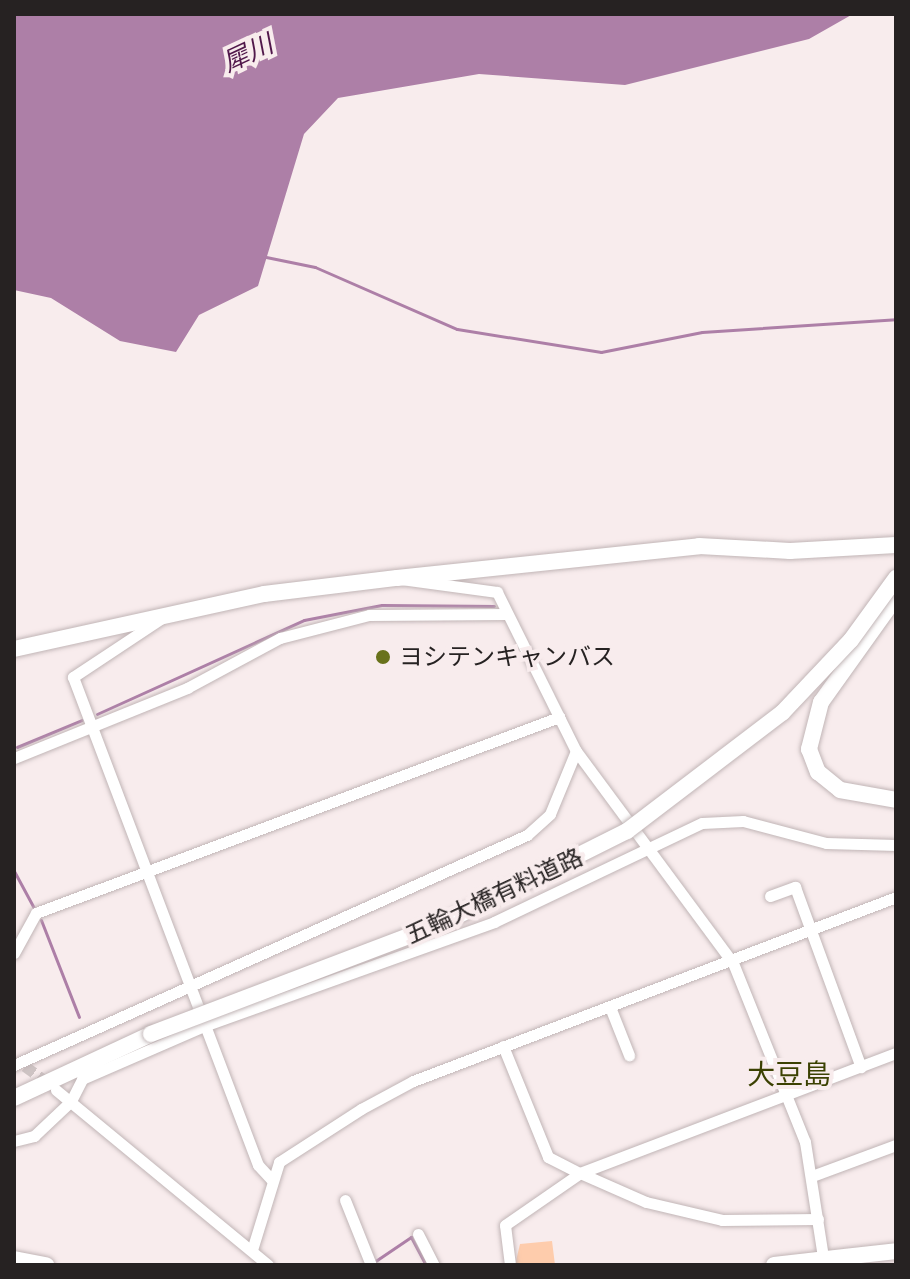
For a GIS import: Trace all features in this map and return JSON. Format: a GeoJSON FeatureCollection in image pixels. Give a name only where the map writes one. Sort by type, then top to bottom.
{"type":"FeatureCollection","features":[{"type":"Feature","properties":{"kind":"main road"},"geometry":{"type":"LineString","coordinates":[[14,649],[264,594],[397,578],[699,546],[790,551],[896,545]]}},
{"type":"Feature","properties":{"kind":"main road","name":"五輪大橋有料道路"},"geometry":{"type":"LineString","coordinates":[[14,1098],[151,1034],[453,919],[627,831],[782,713],[851,640],[896,578]]}},
{"type":"Feature","properties":{"kind":"main road"},"geometry":{"type":"LineString","coordinates":[[896,597],[812,724],[812,762],[831,784],[861,798],[896,800]]}},
{"type":"Feature","properties":{"kind":"main road"},"geometry":{"type":"LineString","coordinates":[[774,1265],[824,1262],[896,1251]]}},
{"type":"Feature","properties":{"kind":"main road"},"geometry":{"type":"LineString","coordinates":[[14,1259],[46,1265]]}},
{"type":"Feature","properties":{"kind":"street"},"geometry":{"type":"LineString","coordinates":[[397,578],[497,592],[576,751],[650,846],[733,963],[786,1094],[812,1176],[824,1262]]}},
{"type":"Feature","properties":{"kind":"street"},"geometry":{"type":"LineString","coordinates":[[14,758],[92,726],[280,638],[388,613],[507,614]]}},
{"type":"Feature","properties":{"kind":"street"},"geometry":{"type":"LineString","coordinates":[[163,618],[73,677],[258,1165],[271,1179]]}},
{"type":"Feature","properties":{"kind":"street"},"geometry":{"type":"LineString","coordinates":[[14,951],[36,913],[559,717]]}},
{"type":"Feature","properties":{"kind":"street"},"geometry":{"type":"LineString","coordinates":[[18,1062],[527,835],[556,803],[576,751]]}},
{"type":"Feature","properties":{"kind":"street"},"geometry":{"type":"LineString","coordinates":[[14,1141],[34,1136],[71,1101],[82,1079],[204,1026],[494,922],[650,846],[726,819],[826,843],[896,845]]}},
{"type":"Feature","properties":{"kind":"street"},"geometry":{"type":"LineString","coordinates":[[770,896],[795,887],[861,1067]]}},
{"type":"Feature","properties":{"kind":"street"},"geometry":{"type":"LineString","coordinates":[[252,1250],[271,1179],[279,1162],[361,1109],[503,1046],[733,963],[896,897]]}},
{"type":"Feature","properties":{"kind":"street"},"geometry":{"type":"LineString","coordinates":[[610,1007],[629,1055]]}},
{"type":"Feature","properties":{"kind":"street"},"geometry":{"type":"LineString","coordinates":[[503,1046],[548,1157],[646,1202],[722,1220],[818,1219]]}},
{"type":"Feature","properties":{"kind":"street"},"geometry":{"type":"LineString","coordinates":[[510,1265],[505,1225],[580,1173],[896,1053]]}},
{"type":"Feature","properties":{"kind":"street"},"geometry":{"type":"LineString","coordinates":[[56,1090],[268,1265]]}},
{"type":"Feature","properties":{"kind":"street"},"geometry":{"type":"LineString","coordinates":[[812,1176],[896,1145]]}},
{"type":"Feature","properties":{"kind":"street"},"geometry":{"type":"LineString","coordinates":[[345,1200],[371,1262]]}},
{"type":"Feature","properties":{"kind":"street"},"geometry":{"type":"LineString","coordinates":[[418,1234],[434,1265]]}},
{"type":"Feature","properties":{"kind":"shaded area"},"geometry":{"type":"Polygon","coordinates":[[[552,1241],[555,1265],[515,1265],[520,1244],[552,1241]]]}},
{"type":"Feature","properties":{"kind":"water","name":"犀川"},"geometry":{"type":"Polygon","coordinates":[[[14,14],[853,14],[809,39],[625,85],[479,74],[338,98],[304,134],[258,286],[199,315],[176,352],[120,341],[51,298],[14,290],[14,14]]]}},
{"type":"Feature","properties":{"kind":"waterway"},"geometry":{"type":"LineString","coordinates":[[266,257],[315,267],[457,329],[601,352],[702,332],[896,319]]}},
{"type":"Feature","properties":{"kind":"waterway"},"geometry":{"type":"LineString","coordinates":[[97,714],[304,620],[382,605],[494,606]]}},
{"type":"Feature","properties":{"kind":"waterway"},"geometry":{"type":"LineString","coordinates":[[17,747],[82,720]]}},
{"type":"Feature","properties":{"kind":"waterway"},"geometry":{"type":"LineString","coordinates":[[14,871],[34,908]]}},
{"type":"Feature","properties":{"kind":"waterway"},"geometry":{"type":"LineString","coordinates":[[41,920],[79,1017]]}},
{"type":"Feature","properties":{"kind":"waterway"},"geometry":{"type":"LineString","coordinates":[[374,1262],[411,1237],[426,1265]]}},
{"type":"Feature","properties":{"kind":"tunnel"},"geometry":{"type":"LineString","coordinates":[[25,1066],[50,1084]]}},
{"type":"Feature","properties":{"kind":"place","name":"ヨシテンキャンバス"},"geometry":{"type":"Point","coordinates":[383,657]}},
{"type":"Feature","properties":{"kind":"district","name":"大豆島"},"geometry":{"type":"Point","coordinates":[789,1075]}}]}
